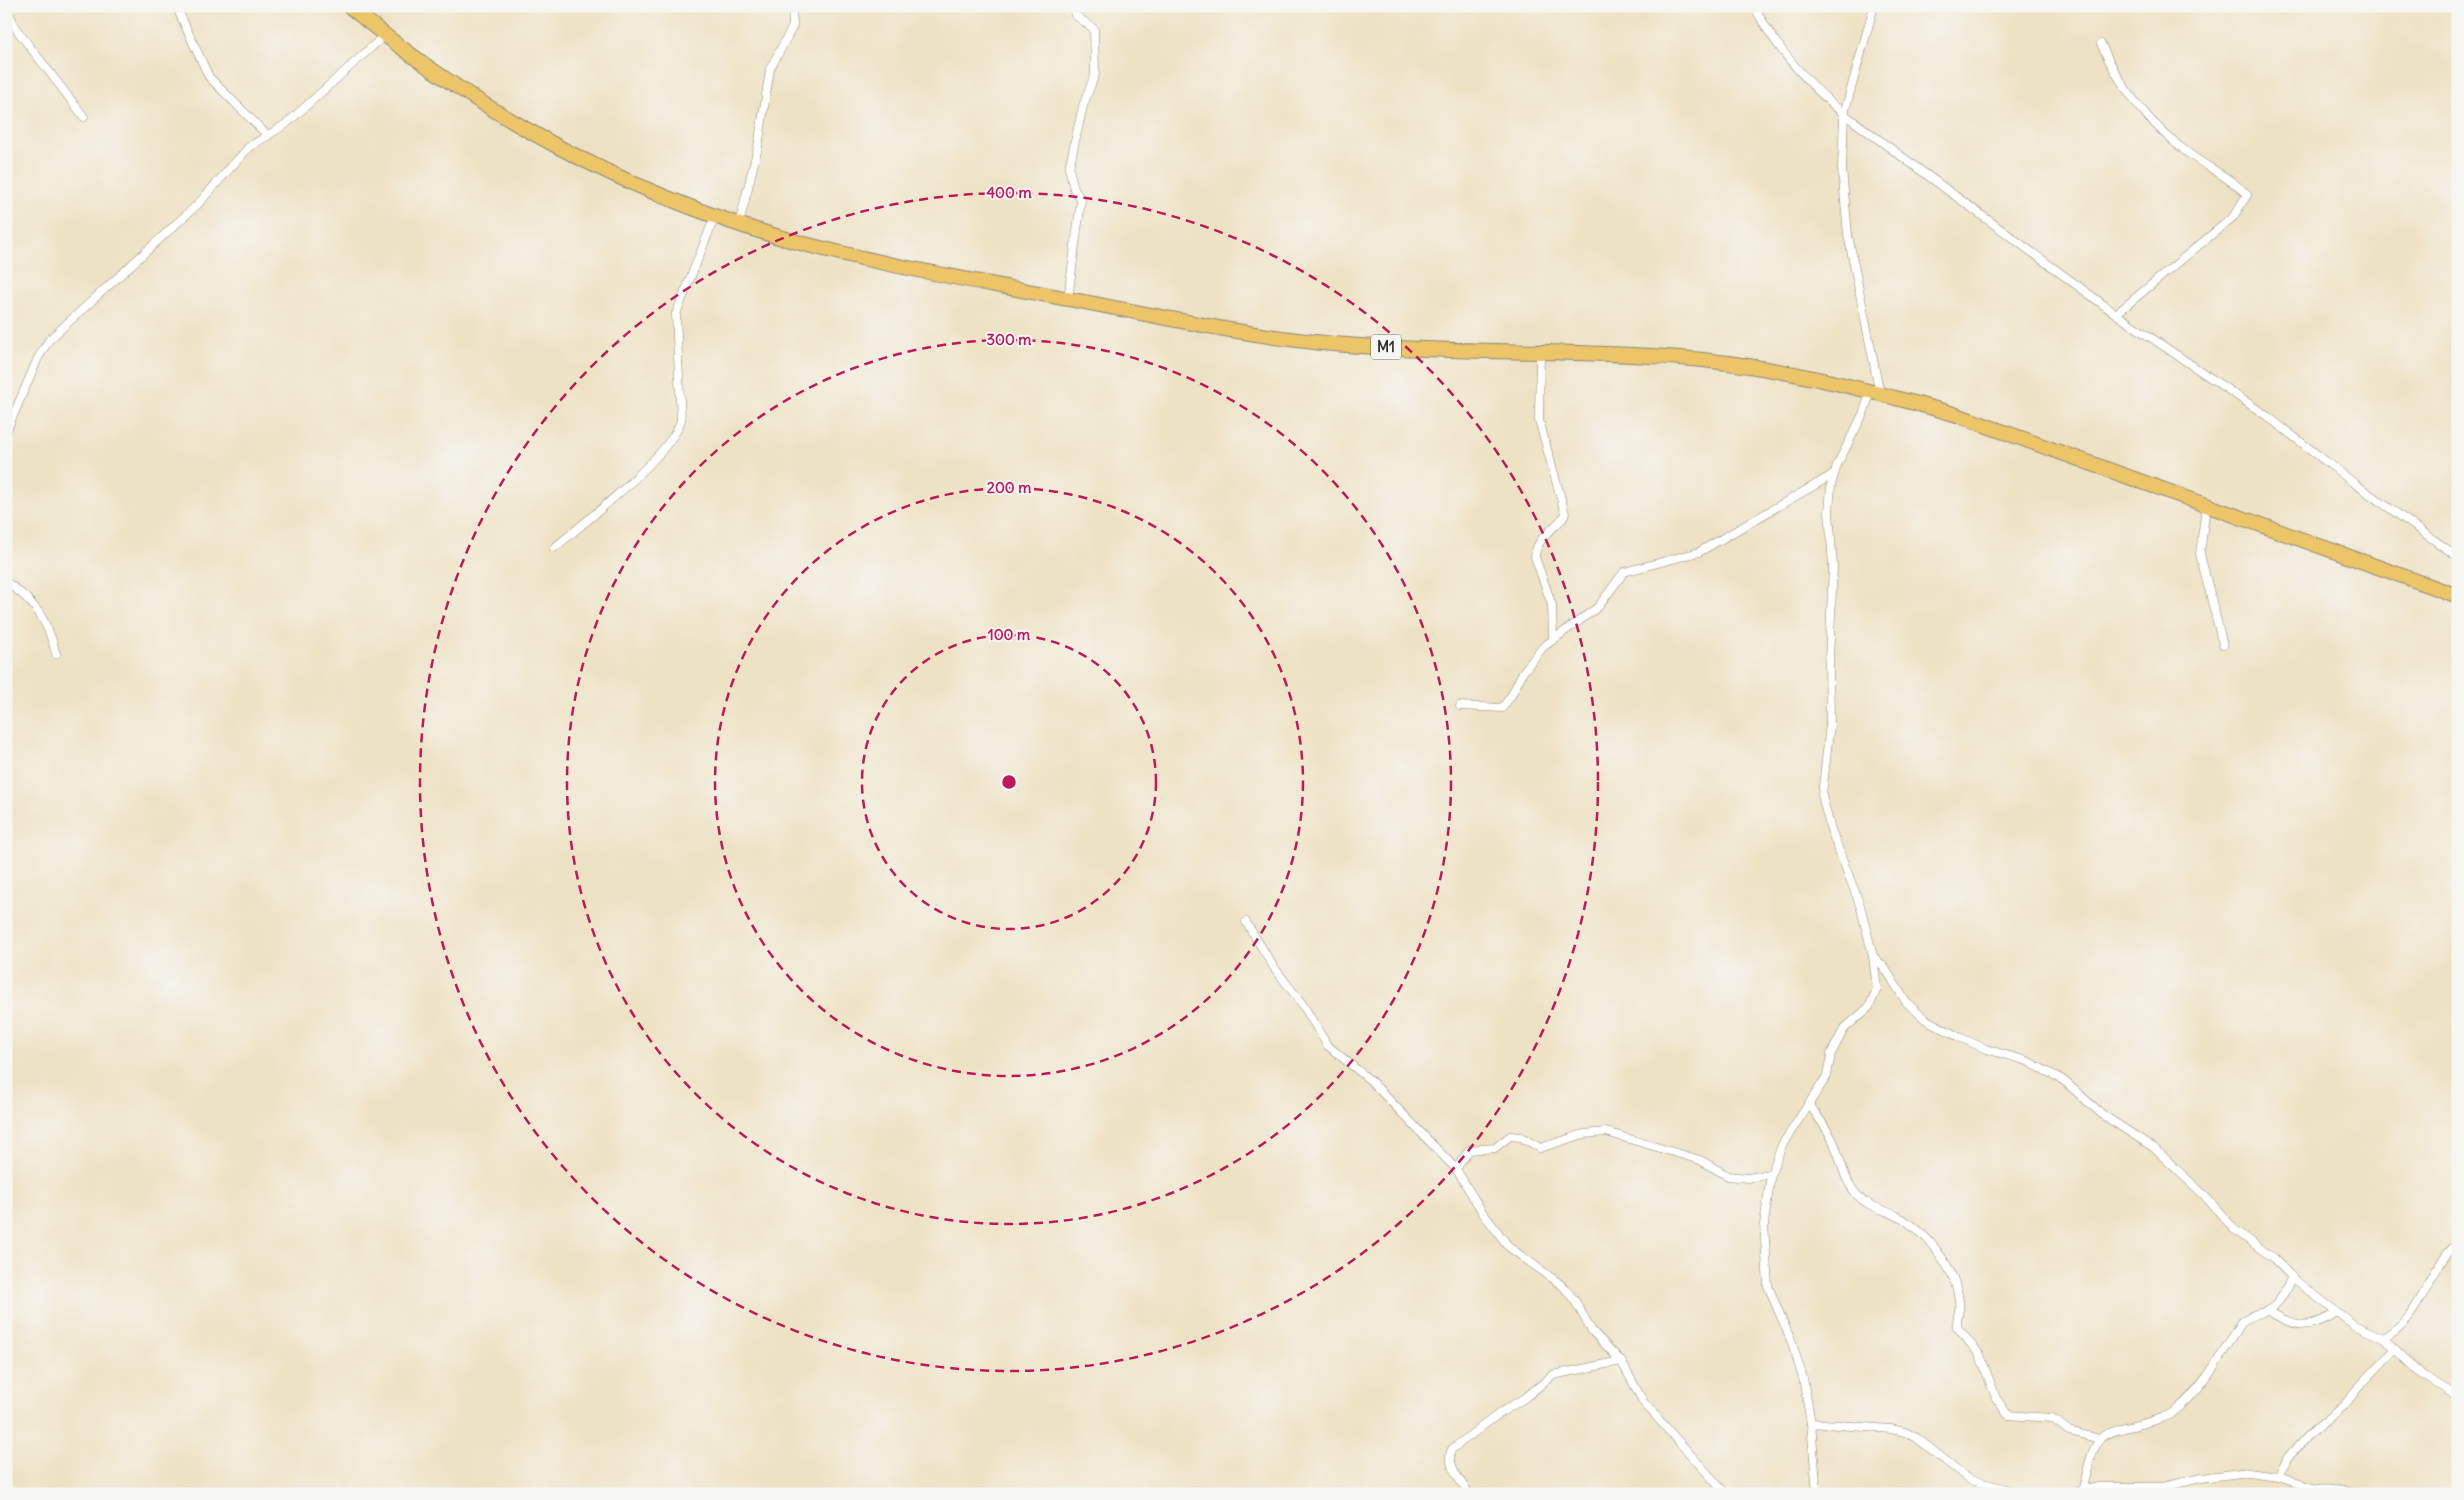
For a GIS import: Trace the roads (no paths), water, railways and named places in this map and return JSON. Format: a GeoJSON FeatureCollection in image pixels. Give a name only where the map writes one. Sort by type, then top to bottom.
{"type":"FeatureCollection","features":[{"type":"Feature","properties":{"kind":"highway","name":"M1"},"geometry":{"type":"LineString","coordinates":[[348,6],[384,36],[499,113],[559,146],[613,173],[715,216],[787,239],[928,274],[1245,332],[1336,344],[1601,353],[1685,358],[1755,368],[1875,392],[1954,414],[2015,435],[2458,596]]}},
{"type":"Feature","properties":{"kind":"street"},"geometry":{"type":"LineString","coordinates":[[176,6],[209,77],[268,136]]}},
{"type":"Feature","properties":{"kind":"street"},"geometry":{"type":"LineString","coordinates":[[739,224],[758,147],[770,69],[793,26],[792,6]]}},
{"type":"Feature","properties":{"kind":"street"},"geometry":{"type":"LineString","coordinates":[[1068,299],[1081,200],[1074,189],[1069,168],[1083,106],[1095,74],[1094,29],[1075,15],[1076,6]]}},
{"type":"Feature","properties":{"kind":"street"},"geometry":{"type":"LineString","coordinates":[[1754,6],[1773,38],[1796,70],[1813,88],[1844,114],[2116,314],[2267,416],[2354,483],[2458,557]]}},
{"type":"Feature","properties":{"kind":"street"},"geometry":{"type":"LineString","coordinates":[[1817,1494],[1811,1423],[1800,1369],[1792,1343],[1768,1286],[1764,1224],[1772,1174],[1782,1145],[1827,1076],[1831,1054],[1844,1029],[1869,1007],[1878,989],[1873,956],[1854,886],[1836,847],[1822,795],[1830,724],[1828,661],[1833,566],[1829,512],[1831,485],[1834,474],[1875,392],[1848,235],[1842,169],[1844,114],[1874,6]]}},
{"type":"Feature","properties":{"kind":"street"},"geometry":{"type":"LineString","coordinates":[[6,8],[17,30],[84,117]]}},
{"type":"Feature","properties":{"kind":"street"},"geometry":{"type":"LineString","coordinates":[[6,432],[38,358],[49,340],[198,204],[249,148],[286,124],[384,36]]}},
{"type":"Feature","properties":{"kind":"street"},"geometry":{"type":"LineString","coordinates":[[2101,44],[2120,82],[2152,121],[2172,141],[2236,184],[2247,195],[2233,217],[2116,314]]}},
{"type":"Feature","properties":{"kind":"street"},"geometry":{"type":"LineString","coordinates":[[554,548],[594,515],[652,461],[677,431],[681,420],[676,314],[715,216]]}},
{"type":"Feature","properties":{"kind":"street"},"geometry":{"type":"LineString","coordinates":[[1540,352],[1539,420],[1565,513],[1563,518],[1538,542],[1535,557],[1554,615],[1553,637]]}},
{"type":"Feature","properties":{"kind":"street"},"geometry":{"type":"LineString","coordinates":[[1460,706],[1502,708],[1534,656],[1553,637],[1593,612],[1624,572],[1699,552],[1834,474]]}},
{"type":"Feature","properties":{"kind":"street"},"geometry":{"type":"LineString","coordinates":[[2206,506],[2200,554],[2223,645]]}},
{"type":"Feature","properties":{"kind":"street"},"geometry":{"type":"LineString","coordinates":[[6,582],[23,594],[37,608],[48,627],[56,654]]}},
{"type":"Feature","properties":{"kind":"street"},"geometry":{"type":"LineString","coordinates":[[1246,922],[1266,955],[1304,1005],[1326,1045],[1371,1081],[1456,1169],[1484,1213],[1509,1247],[1560,1283],[1575,1301],[1592,1331],[1621,1361],[1644,1403],[1726,1494]]}},
{"type":"Feature","properties":{"kind":"street"},"geometry":{"type":"LineString","coordinates":[[1873,956],[1885,968],[1906,1002],[1933,1024],[1986,1049],[2027,1061],[2063,1080],[2103,1115],[2154,1148],[2210,1201],[2234,1229],[2264,1250],[2292,1276],[2354,1325],[2383,1338],[2420,1373],[2458,1397]]}},
{"type":"Feature","properties":{"kind":"street"},"geometry":{"type":"LineString","coordinates":[[1809,1104],[1831,1138],[1844,1176],[1858,1195],[1869,1204],[1894,1214],[1912,1225],[1944,1262],[1958,1294],[1960,1305],[1957,1327],[1980,1355],[1991,1387],[2006,1413],[2015,1417],[2050,1418],[2069,1430],[2100,1439]]}},
{"type":"Feature","properties":{"kind":"street"},"geometry":{"type":"LineString","coordinates":[[1456,1169],[1469,1150],[1495,1148],[1510,1136],[1521,1137],[1540,1148],[1584,1134],[1606,1132],[1700,1160],[1728,1176],[1748,1178],[1772,1174]]}},
{"type":"Feature","properties":{"kind":"street"},"geometry":{"type":"LineString","coordinates":[[2383,1338],[2399,1328],[2415,1307],[2444,1258],[2458,1243]]}},
{"type":"Feature","properties":{"kind":"street"},"geometry":{"type":"LineString","coordinates":[[2082,1492],[2100,1439],[2114,1431],[2156,1421],[2177,1410],[2203,1380],[2242,1322],[2248,1317],[2268,1310],[2283,1295],[2292,1276]]}},
{"type":"Feature","properties":{"kind":"street"},"geometry":{"type":"LineString","coordinates":[[2268,1310],[2287,1321],[2304,1326],[2322,1322],[2337,1312]]}},
{"type":"Feature","properties":{"kind":"street"},"geometry":{"type":"LineString","coordinates":[[2278,1476],[2306,1437],[2344,1406],[2356,1390],[2395,1349]]}},
{"type":"Feature","properties":{"kind":"street"},"geometry":{"type":"LineString","coordinates":[[1469,1494],[1450,1460],[1449,1454],[1452,1449],[1500,1413],[1526,1398],[1553,1375],[1621,1361]]}},
{"type":"Feature","properties":{"kind":"street"},"geometry":{"type":"LineString","coordinates":[[1811,1423],[1872,1427],[1905,1432],[1917,1438],[1970,1480],[2026,1494]]}},
{"type":"Feature","properties":{"kind":"street"},"geometry":{"type":"LineString","coordinates":[[2068,1494],[2112,1486],[2163,1487],[2201,1478],[2248,1472],[2278,1476],[2313,1487],[2354,1494]]}}]}
